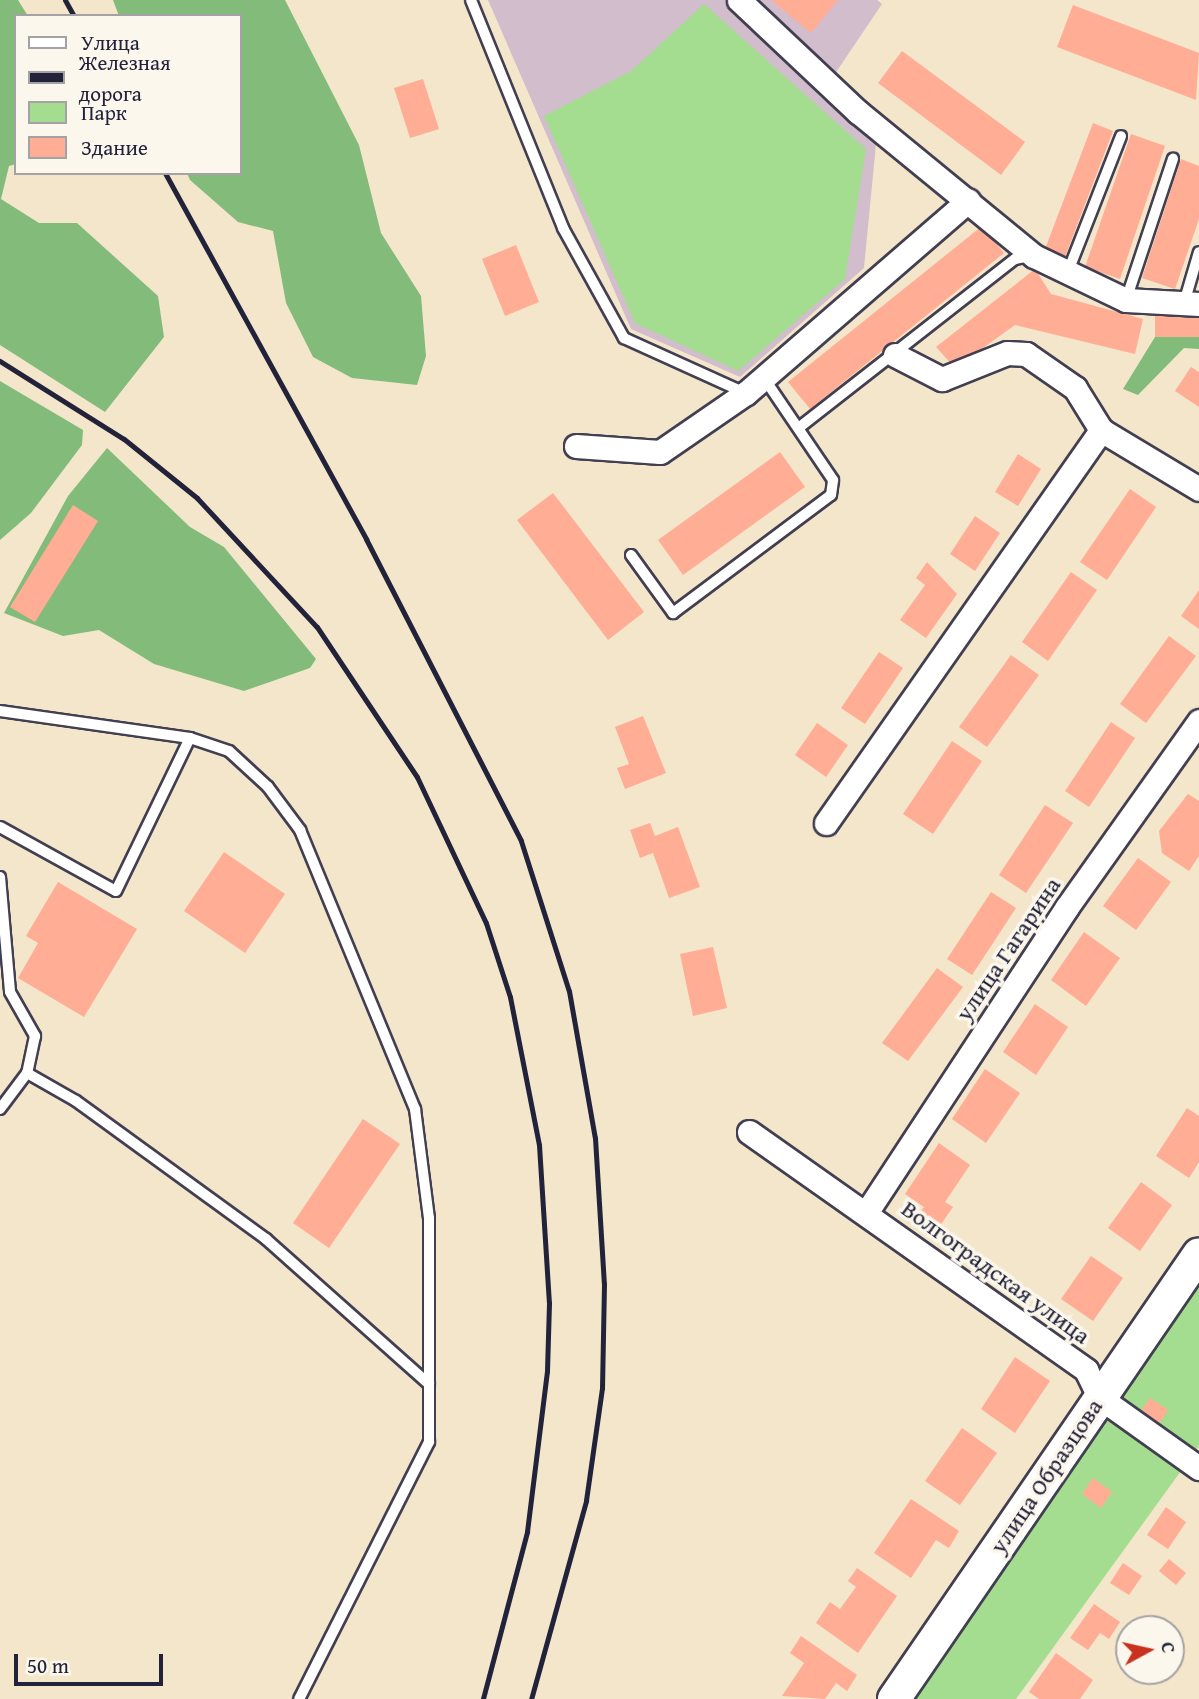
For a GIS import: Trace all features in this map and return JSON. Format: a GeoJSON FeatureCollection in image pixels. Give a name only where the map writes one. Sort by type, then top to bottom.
{"type":"FeatureCollection","features":[{"type":"Feature","properties":{"kind":"street"},"geometry":{"type":"LineString","coordinates":[[739,0],[1034,256],[1126,300],[1192,304]]}},
{"type":"Feature","properties":{"kind":"street"},"geometry":{"type":"LineString","coordinates":[[576,446],[660,452],[746,393],[968,201]]}},
{"type":"Feature","properties":{"kind":"street"},"geometry":{"type":"LineString","coordinates":[[895,355],[942,379],[1007,353],[1026,354],[1074,388],[1101,430],[1198,486]]}},
{"type":"Feature","properties":{"kind":"street"},"geometry":{"type":"LineString","coordinates":[[826,823],[1101,430]]}},
{"type":"Feature","properties":{"kind":"street","name":"улица Гагарина"},"geometry":{"type":"LineString","coordinates":[[868,1210],[1066,907],[1199,721]]}},
{"type":"Feature","properties":{"kind":"street","name":"Волгоградская улица"},"geometry":{"type":"LineString","coordinates":[[749,1132],[868,1210],[1086,1370],[1099,1398],[1199,1468]]}},
{"type":"Feature","properties":{"kind":"street","name":"улица Образцова"},"geometry":{"type":"LineString","coordinates":[[894,1699],[1199,1254]]}},
{"type":"Feature","properties":{"kind":"lane"},"geometry":{"type":"LineString","coordinates":[[471,0],[563,228],[624,338],[746,393]]}},
{"type":"Feature","properties":{"kind":"lane"},"geometry":{"type":"LineString","coordinates":[[1067,274],[1121,136]]}},
{"type":"Feature","properties":{"kind":"lane"},"geometry":{"type":"LineString","coordinates":[[1126,300],[1173,159]]}},
{"type":"Feature","properties":{"kind":"lane"},"geometry":{"type":"LineString","coordinates":[[1192,304],[1199,252]]}},
{"type":"Feature","properties":{"kind":"lane"},"geometry":{"type":"LineString","coordinates":[[801,426],[1015,259],[1034,256]]}},
{"type":"Feature","properties":{"kind":"lane"},"geometry":{"type":"LineString","coordinates":[[631,555],[673,613],[831,495],[833,480],[801,426],[764,378]]}},
{"type":"Feature","properties":{"kind":"lane"},"geometry":{"type":"LineString","coordinates":[[0,711],[190,738],[229,751],[268,786],[300,830],[415,1109],[429,1218],[429,1442],[299,1699]]}},
{"type":"Feature","properties":{"kind":"lane"},"geometry":{"type":"LineString","coordinates":[[0,844],[4,830],[116,891],[190,738]]}},
{"type":"Feature","properties":{"kind":"lane"},"geometry":{"type":"LineString","coordinates":[[0,877],[10,992],[35,1036],[27,1073],[0,1109]]}},
{"type":"Feature","properties":{"kind":"lane"},"geometry":{"type":"LineString","coordinates":[[27,1073],[76,1101],[266,1239],[429,1384]]}},
{"type":"Feature","properties":{"kind":"shaded area"},"geometry":{"type":"Polygon","coordinates":[[[488,0],[877,0],[882,4],[820,96],[876,144],[864,268],[740,377],[631,329],[488,0]]]}},
{"type":"Feature","properties":{"kind":"green space"},"geometry":{"type":"Polygon","coordinates":[[[0,0],[18,0],[27,14],[14,14],[14,165],[9,166],[1,199],[39,223],[77,223],[158,296],[164,337],[105,412],[0,345],[0,0]]]}},
{"type":"Feature","properties":{"kind":"green space"},"geometry":{"type":"Polygon","coordinates":[[[113,0],[285,0],[359,145],[381,233],[421,296],[426,356],[417,385],[352,378],[313,357],[286,303],[273,231],[238,222],[190,180],[188,175],[242,175],[242,14],[118,14],[113,0]]]}},
{"type":"Feature","properties":{"kind":"green space"},"geometry":{"type":"Polygon","coordinates":[[[704,4],[866,149],[845,279],[738,371],[635,323],[544,116],[631,71],[704,4]]]}},
{"type":"Feature","properties":{"kind":"green space"},"geometry":{"type":"Polygon","coordinates":[[[1155,337],[1199,337],[1199,349],[1184,348],[1138,395],[1123,389],[1155,337]]]}},
{"type":"Feature","properties":{"kind":"green space"},"geometry":{"type":"Polygon","coordinates":[[[0,381],[83,430],[82,445],[31,513],[0,540],[0,381]]]}},
{"type":"Feature","properties":{"kind":"green space"},"geometry":{"type":"Polygon","coordinates":[[[107,448],[190,527],[224,547],[316,659],[310,668],[244,691],[154,664],[99,630],[63,636],[4,613],[68,496],[107,448]]]}},
{"type":"Feature","properties":{"kind":"green space"},"geometry":{"type":"Polygon","coordinates":[[[1199,1254],[1199,1446],[1016,1699],[894,1699],[1199,1254]]]}},
{"type":"Feature","properties":{"kind":"building"},"geometry":{"type":"Polygon","coordinates":[[[771,0],[838,0],[811,33],[771,0]]]}},
{"type":"Feature","properties":{"kind":"building"},"geometry":{"type":"Polygon","coordinates":[[[1073,5],[1199,53],[1196,100],[1057,47],[1073,5]]]}},
{"type":"Feature","properties":{"kind":"building"},"geometry":{"type":"Polygon","coordinates":[[[902,51],[1025,142],[1001,175],[878,83],[902,51]]]}},
{"type":"Feature","properties":{"kind":"building"},"geometry":{"type":"Polygon","coordinates":[[[423,79],[439,129],[410,138],[394,88],[423,79]]]}},
{"type":"Feature","properties":{"kind":"building"},"geometry":{"type":"Polygon","coordinates":[[[1093,123],[1113,131],[1065,257],[1045,249],[1093,123]]]}},
{"type":"Feature","properties":{"kind":"building"},"geometry":{"type":"Polygon","coordinates":[[[1131,134],[1165,146],[1120,279],[1085,267],[1131,134]]]}},
{"type":"Feature","properties":{"kind":"building"},"geometry":{"type":"Polygon","coordinates":[[[1181,159],[1199,166],[1199,219],[1175,289],[1142,278],[1181,159]]]}},
{"type":"Feature","properties":{"kind":"building"},"geometry":{"type":"Polygon","coordinates":[[[982,226],[1004,253],[810,409],[788,382],[982,226]]]}},
{"type":"Feature","properties":{"kind":"building"},"geometry":{"type":"Polygon","coordinates":[[[516,245],[539,302],[505,316],[482,259],[516,245]]]}},
{"type":"Feature","properties":{"kind":"building"},"geometry":{"type":"Polygon","coordinates":[[[1035,269],[1051,294],[1143,319],[1135,354],[1015,325],[955,368],[936,347],[1035,269]]]}},
{"type":"Feature","properties":{"kind":"building"},"geometry":{"type":"Polygon","coordinates":[[[1155,315],[1199,315],[1199,337],[1155,337],[1155,315]]]}},
{"type":"Feature","properties":{"kind":"building"},"geometry":{"type":"Polygon","coordinates":[[[1191,367],[1199,372],[1199,407],[1175,391],[1191,367]]]}},
{"type":"Feature","properties":{"kind":"building"},"geometry":{"type":"Polygon","coordinates":[[[780,452],[805,487],[683,575],[658,540],[780,452]]]}},
{"type":"Feature","properties":{"kind":"building"},"geometry":{"type":"Polygon","coordinates":[[[1018,454],[1041,469],[1018,506],[995,492],[1018,454]]]}},
{"type":"Feature","properties":{"kind":"building"},"geometry":{"type":"Polygon","coordinates":[[[1130,489],[1156,507],[1107,580],[1080,562],[1130,489]]]}},
{"type":"Feature","properties":{"kind":"building"},"geometry":{"type":"Polygon","coordinates":[[[553,493],[644,612],[608,640],[517,520],[553,493]]]}},
{"type":"Feature","properties":{"kind":"building"},"geometry":{"type":"Polygon","coordinates":[[[73,505],[98,521],[35,622],[10,607],[73,505]]]}},
{"type":"Feature","properties":{"kind":"building"},"geometry":{"type":"Polygon","coordinates":[[[975,516],[1000,533],[975,571],[950,554],[975,516]]]}},
{"type":"Feature","properties":{"kind":"building"},"geometry":{"type":"Polygon","coordinates":[[[927,562],[957,594],[926,638],[900,620],[925,585],[916,578],[927,562]]]}},
{"type":"Feature","properties":{"kind":"building"},"geometry":{"type":"Polygon","coordinates":[[[1071,572],[1097,590],[1048,661],[1022,642],[1071,572]]]}},
{"type":"Feature","properties":{"kind":"building"},"geometry":{"type":"Polygon","coordinates":[[[1199,590],[1199,629],[1181,616],[1199,590]]]}},
{"type":"Feature","properties":{"kind":"building"},"geometry":{"type":"Polygon","coordinates":[[[1169,636],[1196,656],[1146,723],[1120,704],[1169,636]]]}},
{"type":"Feature","properties":{"kind":"building"},"geometry":{"type":"Polygon","coordinates":[[[879,652],[903,668],[865,724],[841,708],[879,652]]]}},
{"type":"Feature","properties":{"kind":"building"},"geometry":{"type":"Polygon","coordinates":[[[1011,655],[1039,675],[987,747],[959,727],[1011,655]]]}},
{"type":"Feature","properties":{"kind":"building"},"geometry":{"type":"Polygon","coordinates":[[[643,716],[666,773],[625,789],[617,768],[629,764],[615,727],[643,716]]]}},
{"type":"Feature","properties":{"kind":"building"},"geometry":{"type":"Polygon","coordinates":[[[1111,722],[1135,738],[1089,807],[1065,791],[1111,722]]]}},
{"type":"Feature","properties":{"kind":"building"},"geometry":{"type":"Polygon","coordinates":[[[817,723],[848,745],[826,777],[795,755],[817,723]]]}},
{"type":"Feature","properties":{"kind":"building"},"geometry":{"type":"Polygon","coordinates":[[[952,741],[982,761],[933,834],[903,814],[952,741]]]}},
{"type":"Feature","properties":{"kind":"building"},"geometry":{"type":"Polygon","coordinates":[[[1188,794],[1199,801],[1199,856],[1189,871],[1162,853],[1159,831],[1188,794]]]}},
{"type":"Feature","properties":{"kind":"building"},"geometry":{"type":"Polygon","coordinates":[[[1045,805],[1073,823],[1026,893],[999,875],[1045,805]]]}},
{"type":"Feature","properties":{"kind":"building"},"geometry":{"type":"Polygon","coordinates":[[[650,823],[655,836],[678,827],[700,887],[669,898],[653,853],[640,858],[630,830],[650,823]]]}},
{"type":"Feature","properties":{"kind":"building"},"geometry":{"type":"Polygon","coordinates":[[[224,852],[285,894],[245,953],[184,911],[224,852]]]}},
{"type":"Feature","properties":{"kind":"building"},"geometry":{"type":"Polygon","coordinates":[[[1138,858],[1171,882],[1136,930],[1103,906],[1138,858]]]}},
{"type":"Feature","properties":{"kind":"building"},"geometry":{"type":"Polygon","coordinates":[[[58,882],[137,929],[84,1017],[18,978],[38,943],[26,936],[58,882]]]}},
{"type":"Feature","properties":{"kind":"building"},"geometry":{"type":"Polygon","coordinates":[[[991,892],[1016,908],[972,975],[947,959],[991,892]]]}},
{"type":"Feature","properties":{"kind":"building"},"geometry":{"type":"Polygon","coordinates":[[[1084,932],[1120,958],[1086,1006],[1051,980],[1084,932]]]}},
{"type":"Feature","properties":{"kind":"building"},"geometry":{"type":"Polygon","coordinates":[[[713,947],[727,1008],[693,1016],[680,954],[713,947]]]}},
{"type":"Feature","properties":{"kind":"building"},"geometry":{"type":"Polygon","coordinates":[[[937,968],[963,987],[908,1061],[882,1043],[937,968]]]}},
{"type":"Feature","properties":{"kind":"building"},"geometry":{"type":"Polygon","coordinates":[[[1035,1004],[1068,1027],[1036,1075],[1003,1052],[1035,1004]]]}},
{"type":"Feature","properties":{"kind":"building"},"geometry":{"type":"Polygon","coordinates":[[[985,1069],[1020,1093],[986,1143],[952,1119],[985,1069]]]}},
{"type":"Feature","properties":{"kind":"building"},"geometry":{"type":"Polygon","coordinates":[[[1187,1108],[1199,1116],[1199,1162],[1189,1178],[1156,1156],[1187,1108]]]}},
{"type":"Feature","properties":{"kind":"building"},"geometry":{"type":"Polygon","coordinates":[[[363,1119],[400,1144],[329,1248],[293,1223],[363,1119]]]}},
{"type":"Feature","properties":{"kind":"building"},"geometry":{"type":"Polygon","coordinates":[[[939,1143],[970,1165],[945,1202],[953,1207],[937,1230],[917,1217],[924,1207],[905,1194],[939,1143]]]}},
{"type":"Feature","properties":{"kind":"building"},"geometry":{"type":"Polygon","coordinates":[[[1141,1182],[1172,1205],[1140,1251],[1108,1228],[1141,1182]]]}},
{"type":"Feature","properties":{"kind":"building"},"geometry":{"type":"Polygon","coordinates":[[[1091,1256],[1123,1278],[1093,1321],[1061,1299],[1091,1256]]]}},
{"type":"Feature","properties":{"kind":"building"},"geometry":{"type":"Polygon","coordinates":[[[1015,1357],[1050,1381],[1015,1433],[981,1409],[1015,1357]]]}},
{"type":"Feature","properties":{"kind":"building"},"geometry":{"type":"Polygon","coordinates":[[[1150,1398],[1168,1410],[1160,1423],[1141,1411],[1150,1398]]]}},
{"type":"Feature","properties":{"kind":"building"},"geometry":{"type":"Polygon","coordinates":[[[962,1428],[997,1453],[960,1505],[925,1481],[962,1428]]]}},
{"type":"Feature","properties":{"kind":"building"},"geometry":{"type":"Polygon","coordinates":[[[1093,1478],[1112,1492],[1101,1508],[1082,1494],[1093,1478]]]}},
{"type":"Feature","properties":{"kind":"building"},"geometry":{"type":"Polygon","coordinates":[[[911,1499],[959,1531],[949,1548],[936,1540],[911,1578],[874,1553],[911,1499]]]}},
{"type":"Feature","properties":{"kind":"building"},"geometry":{"type":"Polygon","coordinates":[[[1166,1507],[1186,1522],[1168,1549],[1147,1535],[1166,1507]]]}},
{"type":"Feature","properties":{"kind":"building"},"geometry":{"type":"Polygon","coordinates":[[[1169,1559],[1186,1573],[1176,1585],[1159,1571],[1169,1559]]]}},
{"type":"Feature","properties":{"kind":"building"},"geometry":{"type":"Polygon","coordinates":[[[1123,1563],[1142,1576],[1129,1595],[1110,1583],[1123,1563]]]}},
{"type":"Feature","properties":{"kind":"building"},"geometry":{"type":"Polygon","coordinates":[[[857,1568],[897,1596],[858,1653],[816,1623],[830,1602],[840,1609],[856,1587],[848,1581],[857,1568]]]}},
{"type":"Feature","properties":{"kind":"building"},"geometry":{"type":"Polygon","coordinates":[[[1094,1604],[1115,1619],[1115,1630],[1109,1639],[1100,1633],[1088,1650],[1070,1638],[1094,1604]]]}},
{"type":"Feature","properties":{"kind":"building"},"geometry":{"type":"Polygon","coordinates":[[[801,1636],[857,1675],[847,1691],[836,1683],[825,1699],[782,1696],[804,1663],[790,1653],[801,1636]]]}},
{"type":"Feature","properties":{"kind":"building"},"geometry":{"type":"Polygon","coordinates":[[[1056,1653],[1093,1680],[1080,1699],[1039,1699],[1029,1692],[1056,1653]]]}},
{"type":"Feature","properties":{"kind":"railway"},"geometry":{"type":"LineString","coordinates":[[65,0],[73,14]]}},
{"type":"Feature","properties":{"kind":"railway"},"geometry":{"type":"LineString","coordinates":[[166,175],[366,539],[521,841],[569,991],[595,1138],[604,1284],[602,1388],[586,1501],[531,1699]]}},
{"type":"Feature","properties":{"kind":"railway"},"geometry":{"type":"LineString","coordinates":[[0,361],[124,439],[197,498],[317,627],[417,777],[486,923],[510,997],[539,1145],[549,1303],[547,1371],[527,1532],[483,1699]]}}]}
